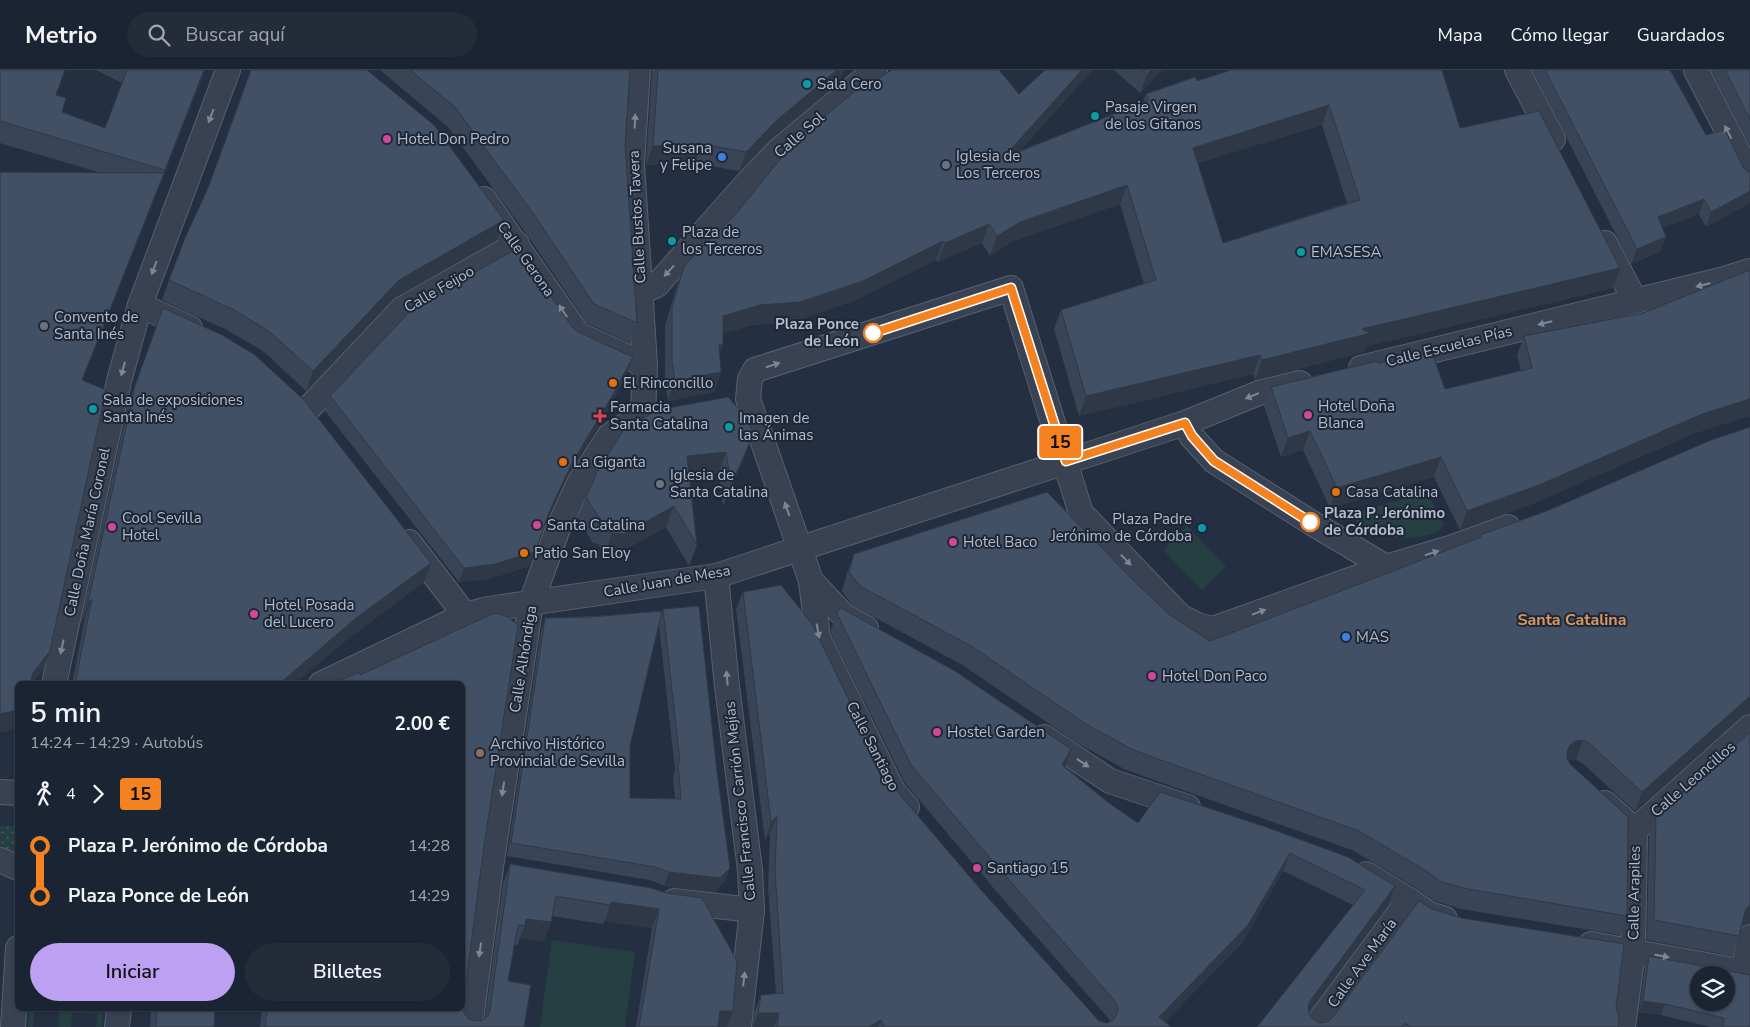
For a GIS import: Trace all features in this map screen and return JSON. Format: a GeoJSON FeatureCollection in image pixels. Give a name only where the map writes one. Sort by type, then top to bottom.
{"type":"FeatureCollection","features":[{"type":"Feature","properties":{"kind":"street","name":"Calle Doña María Coronel"},"geometry":{"type":"LineString","coordinates":[[55,681],[119,381],[140,305],[228,70]]}},
{"type":"Feature","properties":{"kind":"street","name":"Calle Bustos Tavera"},"geometry":{"type":"LineString","coordinates":[[638,70],[632,164],[645,365],[643,414]]}},
{"type":"Feature","properties":{"kind":"street","name":"Calle Sol"},"geometry":{"type":"LineString","coordinates":[[641,292],[657,285],[748,182],[779,150],[875,70]]}},
{"type":"Feature","properties":{"kind":"street"},"geometry":{"type":"LineString","coordinates":[[1517,70],[1563,159]]}},
{"type":"Feature","properties":{"kind":"street"},"geometry":{"type":"LineString","coordinates":[[1696,70],[1750,175]]}},
{"type":"Feature","properties":{"kind":"street","name":"Calle Gerona"},"geometry":{"type":"LineString","coordinates":[[471,182],[517,244],[578,334],[645,365]]}},
{"type":"Feature","properties":{"kind":"street"},"geometry":{"type":"LineString","coordinates":[[1594,220],[1635,301]]}},
{"type":"Feature","properties":{"kind":"street","name":"Calle Feijoo"},"geometry":{"type":"LineString","coordinates":[[306,410],[402,309],[517,244]]}},
{"type":"Feature","properties":{"kind":"street","name":"Calle Escuelas Pías"},"geometry":{"type":"LineString","coordinates":[[1066,461],[1185,423],[1260,392],[1721,280],[1750,271]]}},
{"type":"Feature","properties":{"kind":"street"},"geometry":{"type":"LineString","coordinates":[[1066,461],[800,549],[737,401],[756,370],[1011,288],[1066,461],[1081,513],[1181,617],[1196,625],[1213,629],[1386,567],[1453,547],[1528,520]]}},
{"type":"Feature","properties":{"kind":"street"},"geometry":{"type":"LineString","coordinates":[[140,305],[212,338]]}},
{"type":"Feature","properties":{"kind":"street"},"geometry":{"type":"LineString","coordinates":[[643,414],[650,418],[669,414]]}},
{"type":"Feature","properties":{"kind":"street","name":"Calle Alhóndiga"},"geometry":{"type":"LineString","coordinates":[[470,1027],[501,869],[531,603],[557,531],[579,483],[609,436],[643,414]]}},
{"type":"Feature","properties":{"kind":"street"},"geometry":{"type":"LineString","coordinates":[[1185,423],[1192,436],[1214,461],[1296,514],[1386,567]]}},
{"type":"Feature","properties":{"kind":"street"},"geometry":{"type":"LineString","coordinates":[[394,523],[465,615]]}},
{"type":"Feature","properties":{"kind":"street","name":"Calle Juan de Mesa"},"geometry":{"type":"LineString","coordinates":[[327,681],[465,615],[488,609],[716,576],[800,549]]}},
{"type":"Feature","properties":{"kind":"street","name":"Calle Santiago"},"geometry":{"type":"LineString","coordinates":[[800,549],[811,581],[818,638],[894,791],[918,820]]}},
{"type":"Feature","properties":{"kind":"street","name":"Calle Francisco Carrión Mejías"},"geometry":{"type":"LineString","coordinates":[[716,576],[727,686],[750,870],[752,910],[738,1027]]}},
{"type":"Feature","properties":{"kind":"street"},"geometry":{"type":"LineString","coordinates":[[811,581],[844,616],[887,640]]}},
{"type":"Feature","properties":{"kind":"street"},"geometry":{"type":"LineString","coordinates":[[1029,726],[1110,781],[1204,812]]}},
{"type":"Feature","properties":{"kind":"street","name":"Calle Leoncillos"},"geometry":{"type":"LineString","coordinates":[[1635,830],[1750,727]]}},
{"type":"Feature","properties":{"kind":"street","name":"Calle Arapiles"},"geometry":{"type":"LineString","coordinates":[[1586,786],[1635,830],[1633,951],[1623,1027]]}},
{"type":"Feature","properties":{"kind":"street"},"geometry":{"type":"LineString","coordinates":[[0,792],[15,793]]}},
{"type":"Feature","properties":{"kind":"street"},"geometry":{"type":"LineString","coordinates":[[0,860],[15,867]]}},
{"type":"Feature","properties":{"kind":"street"},"geometry":{"type":"LineString","coordinates":[[1347,863],[1429,914],[1468,924]]}},
{"type":"Feature","properties":{"kind":"street"},"geometry":{"type":"LineString","coordinates":[[654,896],[661,899],[752,910]]}},
{"type":"Feature","properties":{"kind":"street","name":"Calle Ave María"},"geometry":{"type":"LineString","coordinates":[[1315,1027],[1409,900]]}},
{"type":"Feature","properties":{"kind":"street"},"geometry":{"type":"LineString","coordinates":[[1574,941],[1747,972],[1750,937]]}},
{"type":"Feature","properties":{"kind":"street"},"geometry":{"type":"LineString","coordinates":[[13,1027],[15,995]]}},
{"type":"Feature","properties":{"kind":"street"},"geometry":{"type":"LineString","coordinates":[[118,1027],[119,1011]]}},
{"type":"Feature","properties":{"kind":"green space"},"geometry":{"type":"Polygon","coordinates":[[[1417,495],[1426,496],[1431,501],[1444,525],[1437,531],[1427,535],[1402,538],[1377,534],[1359,524],[1354,517],[1358,512],[1417,495]]]}},
{"type":"Feature","properties":{"kind":"green space"},"geometry":{"type":"Polygon","coordinates":[[[1187,526],[1226,566],[1202,590],[1163,550],[1187,526]]]}},
{"type":"Feature","properties":{"kind":"green space"},"geometry":{"type":"Polygon","coordinates":[[[0,826],[12,826],[15,828],[15,854],[12,856],[0,851],[0,826]]]}},
{"type":"Feature","properties":{"kind":"green space"},"geometry":{"type":"Polygon","coordinates":[[[552,940],[635,952],[625,1027],[540,1027],[552,940]]]}},
{"type":"Feature","properties":{"kind":"green space"},"geometry":{"type":"Polygon","coordinates":[[[29,1011],[34,1011],[33,1027],[28,1027],[29,1011]]]}},
{"type":"Feature","properties":{"kind":"green space"},"geometry":{"type":"Polygon","coordinates":[[[34,1011],[103,1011],[102,1027],[96,1027],[97,1014],[72,1013],[71,1027],[59,1027],[59,1012],[34,1011]]]}},
{"type":"Feature","properties":{"kind":"building"},"geometry":{"type":"Polygon","coordinates":[[[0,70],[65,70],[56,95],[66,98],[62,112],[105,128],[127,70],[204,70],[165,170],[0,121],[0,70]]]}},
{"type":"Feature","properties":{"kind":"building"},"geometry":{"type":"Polygon","coordinates":[[[251,70],[367,70],[434,125],[504,220],[399,280],[313,371],[270,332],[234,310],[169,280],[185,238],[208,188],[251,70]]]}},
{"type":"Feature","properties":{"kind":"building"},"geometry":{"type":"Polygon","coordinates":[[[410,70],[630,70],[625,145],[637,323],[594,304],[535,216],[455,107],[410,70]]]}},
{"type":"Feature","properties":{"kind":"building"},"geometry":{"type":"Polygon","coordinates":[[[658,70],[837,70],[777,120],[746,152],[702,144],[653,146],[658,70]]]}},
{"type":"Feature","properties":{"kind":"building"},"geometry":{"type":"Polygon","coordinates":[[[892,70],[999,70],[1019,94],[1045,70],[1082,70],[1003,158],[1149,100],[1146,94],[1195,77],[1197,81],[1231,70],[1442,70],[1460,128],[1539,111],[1620,268],[1362,329],[1371,333],[1262,360],[1260,355],[1086,396],[1061,310],[1156,280],[1127,185],[1020,222],[997,236],[989,224],[945,243],[943,241],[863,281],[800,302],[760,305],[723,316],[723,345],[719,345],[721,372],[675,381],[672,362],[672,307],[684,267],[736,214],[781,158],[779,158],[795,141],[865,83],[867,86],[892,70]],[[1329,105],[1193,148],[1223,243],[1360,200],[1329,105]]]}},
{"type":"Feature","properties":{"kind":"building"},"geometry":{"type":"Polygon","coordinates":[[[1142,70],[1151,70],[1147,74],[1142,70]]]}},
{"type":"Feature","properties":{"kind":"building"},"geometry":{"type":"Polygon","coordinates":[[[1545,70],[1670,70],[1706,135],[1725,130],[1743,167],[1750,172],[1750,191],[1711,212],[1704,199],[1658,217],[1666,237],[1637,249],[1545,70]]]}},
{"type":"Feature","properties":{"kind":"building"},"geometry":{"type":"Polygon","coordinates":[[[1725,70],[1750,70],[1750,120],[1725,70]]]}},
{"type":"Feature","properties":{"kind":"building","name":"Convento de Santa Inés"},"geometry":{"type":"Polygon","coordinates":[[[0,172],[164,173],[82,380],[106,390],[50,651],[33,673],[31,681],[15,681],[15,711],[0,714],[0,172]]]}},
{"type":"Feature","properties":{"kind":"building"},"geometry":{"type":"Polygon","coordinates":[[[518,248],[572,327],[578,332],[633,357],[572,463],[549,512],[535,552],[495,564],[464,568],[330,396],[416,305],[518,248]]]}},
{"type":"Feature","properties":{"kind":"building"},"geometry":{"type":"Polygon","coordinates":[[[1750,270],[1750,399],[1702,414],[1539,485],[1467,511],[1441,457],[1337,488],[1310,431],[1288,438],[1271,387],[1377,361],[1378,363],[1425,354],[1434,358],[1445,389],[1532,368],[1524,336],[1643,313],[1750,270]]]}},
{"type":"Feature","properties":{"kind":"building"},"geometry":{"type":"Polygon","coordinates":[[[163,308],[222,335],[255,355],[304,400],[431,563],[356,618],[282,681],[76,681],[92,599],[88,603],[135,386],[163,308]]]}},
{"type":"Feature","properties":{"kind":"building","name":"Iglesia de Santa Catalina"},"geometry":{"type":"Polygon","coordinates":[[[728,397],[743,414],[752,429],[752,437],[731,485],[726,452],[687,456],[697,545],[674,506],[624,534],[612,533],[606,522],[601,521],[586,497],[599,468],[625,428],[658,410],[728,397]]]}},
{"type":"Feature","properties":{"kind":"building"},"geometry":{"type":"Polygon","coordinates":[[[1750,427],[1750,696],[1642,792],[1589,743],[1583,740],[1576,741],[1570,745],[1567,751],[1567,758],[1570,764],[1628,817],[1627,916],[1468,889],[1442,882],[1359,831],[1133,750],[1086,724],[971,646],[860,586],[849,572],[854,554],[1047,492],[1170,615],[1210,641],[1481,537],[1480,535],[1549,510],[1711,440],[1750,427]]]}},
{"type":"Feature","properties":{"kind":"building"},"geometry":{"type":"Polygon","coordinates":[[[781,585],[812,624],[889,782],[982,891],[1099,1021],[1107,1023],[1113,1020],[1118,1008],[1115,1001],[911,765],[838,616],[837,612],[841,608],[955,671],[1071,749],[1062,765],[1109,803],[1138,823],[1160,792],[1263,826],[1348,857],[1395,886],[1310,1001],[1308,1007],[1309,1014],[1314,1020],[1320,1023],[1327,1022],[1333,1017],[1419,901],[1432,909],[1462,918],[1624,944],[1616,1007],[1619,1017],[1618,1027],[1410,1027],[1405,1023],[1402,1027],[1257,1027],[1365,890],[1290,853],[1248,925],[1159,1017],[1171,1027],[884,1027],[881,1020],[869,1027],[777,1027],[779,1013],[758,1013],[761,995],[783,993],[775,871],[777,816],[771,822],[743,592],[781,585]]]}},
{"type":"Feature","properties":{"kind":"building"},"geometry":{"type":"Polygon","coordinates":[[[699,606],[717,772],[730,868],[720,878],[669,872],[655,867],[511,843],[545,618],[590,617],[662,611],[630,746],[630,798],[681,799],[678,763],[680,762],[663,609],[699,606]]]}},
{"type":"Feature","properties":{"kind":"building"},"geometry":{"type":"Polygon","coordinates":[[[497,613],[508,617],[518,625],[484,846],[465,991],[465,681],[340,681],[359,672],[360,675],[497,613]]]}},
{"type":"Feature","properties":{"kind":"building"},"geometry":{"type":"Polygon","coordinates":[[[1750,732],[1750,906],[1746,909],[1739,936],[1654,920],[1656,817],[1750,732]]]}},
{"type":"Feature","properties":{"kind":"building"},"geometry":{"type":"Polygon","coordinates":[[[510,864],[702,898],[737,961],[733,1011],[720,1011],[718,1027],[639,1027],[659,909],[611,902],[610,905],[556,896],[551,922],[526,919],[525,926],[518,925],[508,981],[531,985],[524,1027],[265,1027],[267,1011],[464,1011],[469,1019],[483,1020],[488,1016],[490,1010],[510,864]]]}},
{"type":"Feature","properties":{"kind":"building"},"geometry":{"type":"Polygon","coordinates":[[[1649,956],[1702,966],[1690,966],[1690,1010],[1643,1001],[1649,956]]]}},
{"type":"Feature","properties":{"kind":"building"},"geometry":{"type":"Polygon","coordinates":[[[1735,972],[1750,975],[1750,1027],[1723,1027],[1724,1018],[1694,1011],[1735,1011],[1735,972]]]}},
{"type":"Feature","properties":{"kind":"building"},"geometry":{"type":"Polygon","coordinates":[[[157,1011],[215,1011],[214,1027],[156,1027],[157,1011]]]}},
{"type":"Feature","properties":{"kind":"bus line","name":"15"},"geometry":{"type":"LineString","coordinates":[[873,333],[1011,288],[1066,461],[1185,423],[1192,436],[1214,461],[1310,522]]}},
{"type":"Feature","properties":{"kind":"place","name":"Sala Cero"},"geometry":{"type":"Point","coordinates":[807,84]}},
{"type":"Feature","properties":{"kind":"place","name":"Pasaje Virgen de los Gitanos"},"geometry":{"type":"Point","coordinates":[1095,116]}},
{"type":"Feature","properties":{"kind":"place","name":"Hotel Don Pedro"},"geometry":{"type":"Point","coordinates":[387,139]}},
{"type":"Feature","properties":{"kind":"place","name":"Susana y Felipe"},"geometry":{"type":"Point","coordinates":[722,157]}},
{"type":"Feature","properties":{"kind":"place","name":"Iglesia de Los Terceros"},"geometry":{"type":"Point","coordinates":[946,165]}},
{"type":"Feature","properties":{"kind":"place","name":"Plaza de los Terceros"},"geometry":{"type":"Point","coordinates":[672,241]}},
{"type":"Feature","properties":{"kind":"place","name":"EMASESA"},"geometry":{"type":"Point","coordinates":[1301,252]}},
{"type":"Feature","properties":{"kind":"place","name":"Convento de Santa Inés"},"geometry":{"type":"Point","coordinates":[44,326]}},
{"type":"Feature","properties":{"kind":"place","name":"Plaza Ponce de León"},"geometry":{"type":"Point","coordinates":[873,333]}},
{"type":"Feature","properties":{"kind":"place","name":"El Rinconcillo"},"geometry":{"type":"Point","coordinates":[613,383]}},
{"type":"Feature","properties":{"kind":"place","name":"Sala de exposiciones Santa Inés"},"geometry":{"type":"Point","coordinates":[93,409]}},
{"type":"Feature","properties":{"kind":"place","name":"Hotel Doña Blanca"},"geometry":{"type":"Point","coordinates":[1308,415]}},
{"type":"Feature","properties":{"kind":"place","name":"Farmacia Santa Catalina"},"geometry":{"type":"Point","coordinates":[600,416]}},
{"type":"Feature","properties":{"kind":"place","name":"Imagen de las Ánimas"},"geometry":{"type":"Point","coordinates":[729,427]}},
{"type":"Feature","properties":{"kind":"place","name":"La Giganta"},"geometry":{"type":"Point","coordinates":[563,462]}},
{"type":"Feature","properties":{"kind":"place","name":"Iglesia de Santa Catalina"},"geometry":{"type":"Point","coordinates":[660,484]}},
{"type":"Feature","properties":{"kind":"place","name":"Casa Catalina"},"geometry":{"type":"Point","coordinates":[1336,492]}},
{"type":"Feature","properties":{"kind":"place","name":"Plaza P. Jerónimo de Córdoba"},"geometry":{"type":"Point","coordinates":[1310,522]}},
{"type":"Feature","properties":{"kind":"place","name":"Santa Catalina"},"geometry":{"type":"Point","coordinates":[537,525]}},
{"type":"Feature","properties":{"kind":"place","name":"Cool Sevilla Hotel"},"geometry":{"type":"Point","coordinates":[112,527]}},
{"type":"Feature","properties":{"kind":"place","name":"Plaza Padre Jerónimo de Córdoba"},"geometry":{"type":"Point","coordinates":[1202,528]}},
{"type":"Feature","properties":{"kind":"place","name":"Hotel Baco"},"geometry":{"type":"Point","coordinates":[953,542]}},
{"type":"Feature","properties":{"kind":"place","name":"Patio San Eloy"},"geometry":{"type":"Point","coordinates":[524,553]}},
{"type":"Feature","properties":{"kind":"place","name":"Hotel Posada del Lucero"},"geometry":{"type":"Point","coordinates":[254,614]}},
{"type":"Feature","properties":{"kind":"place","name":"MAS"},"geometry":{"type":"Point","coordinates":[1346,637]}},
{"type":"Feature","properties":{"kind":"place","name":"Hotel Don Paco"},"geometry":{"type":"Point","coordinates":[1152,676]}},
{"type":"Feature","properties":{"kind":"place","name":"Hostel Garden"},"geometry":{"type":"Point","coordinates":[937,732]}},
{"type":"Feature","properties":{"kind":"place","name":"Archivo Histórico Provincial de Sevilla"},"geometry":{"type":"Point","coordinates":[480,753]}},
{"type":"Feature","properties":{"kind":"place","name":"Santiago 15"},"geometry":{"type":"Point","coordinates":[977,868]}},
{"type":"Feature","properties":{"kind":"district","name":"Santa Catalina"},"geometry":{"type":"Point","coordinates":[1572,620]}}]}
